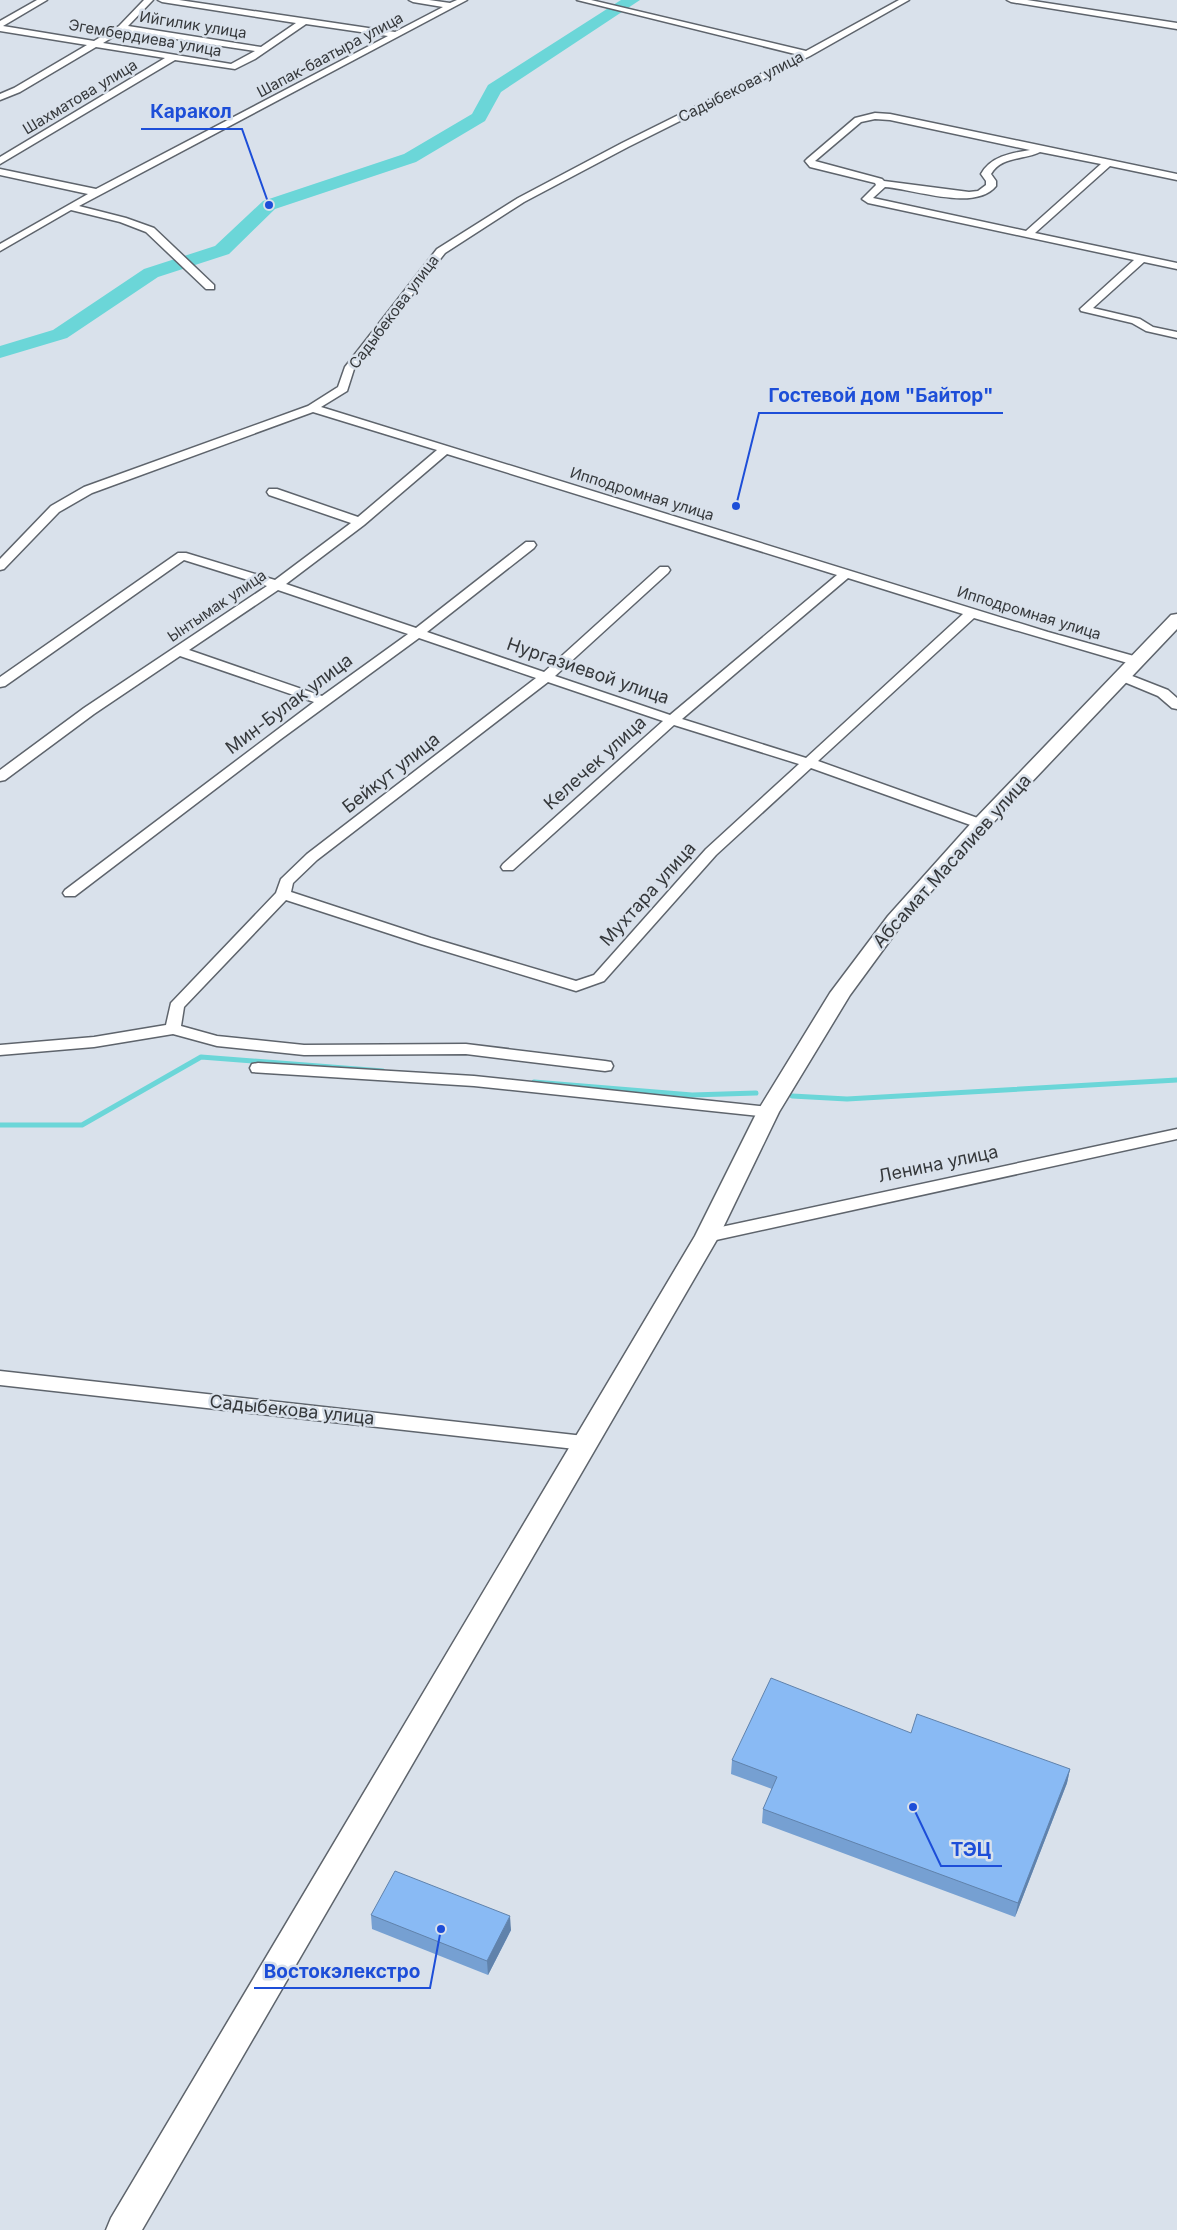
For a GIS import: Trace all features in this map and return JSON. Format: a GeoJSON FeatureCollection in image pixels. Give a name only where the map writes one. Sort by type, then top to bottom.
{"type":"FeatureCollection","features":[{"type":"Feature","properties":{"kind":"street"},"geometry":{"type":"LineString","coordinates":[[0,26],[43,0]]}},
{"type":"Feature","properties":{"kind":"street"},"geometry":{"type":"LineString","coordinates":[[0,97],[17,90],[122,28],[149,0]]}},
{"type":"Feature","properties":{"kind":"street"},"geometry":{"type":"LineString","coordinates":[[162,0],[396,35]]}},
{"type":"Feature","properties":{"kind":"street"},"geometry":{"type":"LineString","coordinates":[[413,0],[451,6]]}},
{"type":"Feature","properties":{"kind":"street","name":"Шапак-баатыра улица"},"geometry":{"type":"LineString","coordinates":[[2,249],[70,207],[463,0]]}},
{"type":"Feature","properties":{"kind":"street"},"geometry":{"type":"LineString","coordinates":[[581,0],[635,11],[807,54]]}},
{"type":"Feature","properties":{"kind":"street","name":"Садыбекова улица"},"geometry":{"type":"LineString","coordinates":[[0,566],[55,509],[88,490],[312,408],[343,389],[350,369],[441,251],[522,200],[807,54],[905,0]]}},
{"type":"Feature","properties":{"kind":"street"},"geometry":{"type":"LineString","coordinates":[[1011,0],[1176,25]]}},
{"type":"Feature","properties":{"kind":"street","name":"Эгембердиева улица"},"geometry":{"type":"LineString","coordinates":[[0,26],[232,67],[252,57],[260,49],[304,22]]}},
{"type":"Feature","properties":{"kind":"street","name":"Ийгилик улица"},"geometry":{"type":"LineString","coordinates":[[122,28],[260,49]]}},
{"type":"Feature","properties":{"kind":"street","name":"Шахматова улица"},"geometry":{"type":"LineString","coordinates":[[0,161],[174,57]]}},
{"type":"Feature","properties":{"kind":"street"},"geometry":{"type":"LineString","coordinates":[[1042,150],[1011,157],[992,165],[986,174],[991,181],[991,186],[978,194],[965,196],[881,184],[876,180],[813,165],[810,161],[858,120],[875,116],[1177,177]]}},
{"type":"Feature","properties":{"kind":"street"},"geometry":{"type":"LineString","coordinates":[[1028,234],[1109,162]]}},
{"type":"Feature","properties":{"kind":"street"},"geometry":{"type":"LineString","coordinates":[[0,172],[99,193]]}},
{"type":"Feature","properties":{"kind":"street"},"geometry":{"type":"LineString","coordinates":[[881,184],[868,200],[1177,266]]}},
{"type":"Feature","properties":{"kind":"street"},"geometry":{"type":"LineString","coordinates":[[70,207],[123,220],[150,230],[210,287]]}},
{"type":"Feature","properties":{"kind":"street"},"geometry":{"type":"LineString","coordinates":[[1142,258],[1085,309],[1136,321],[1150,329],[1177,336]]}},
{"type":"Feature","properties":{"kind":"street","name":"Ипподромная улица"},"geometry":{"type":"LineString","coordinates":[[312,408],[972,613],[1136,661]]}},
{"type":"Feature","properties":{"kind":"street","name":"Ынтымак улица"},"geometry":{"type":"LineString","coordinates":[[0,777],[89,711],[277,585],[360,522],[444,450]]}},
{"type":"Feature","properties":{"kind":"street"},"geometry":{"type":"LineString","coordinates":[[273,492],[360,522]]}},
{"type":"Feature","properties":{"kind":"street","name":"Мин-Булак улица"},"geometry":{"type":"LineString","coordinates":[[70,893],[324,701],[418,633],[530,545]]}},
{"type":"Feature","properties":{"kind":"street"},"geometry":{"type":"LineString","coordinates":[[0,683],[182,556]]}},
{"type":"Feature","properties":{"kind":"street","name":"Нургазиевой улица"},"geometry":{"type":"LineString","coordinates":[[182,556],[277,585],[808,765],[853,777],[981,824]]}},
{"type":"Feature","properties":{"kind":"street","name":"Бейкут улица"},"geometry":{"type":"LineString","coordinates":[[173,1029],[176,1006],[283,894],[286,882],[312,857],[546,677],[664,570]]}},
{"type":"Feature","properties":{"kind":"street","name":"Келечек улица"},"geometry":{"type":"LineString","coordinates":[[508,867],[672,720],[846,574]]}},
{"type":"Feature","properties":{"kind":"street","name":"Мухтара улица"},"geometry":{"type":"LineString","coordinates":[[283,894],[426,941],[576,986],[599,978],[711,852],[972,613]]}},
{"type":"Feature","properties":{"kind":"street","name":"Абсамат Масалиев улица"},"geometry":{"type":"LineString","coordinates":[[123,2230],[584,1443],[708,1236],[768,1112],[841,993],[895,920],[981,824],[1177,619]]}},
{"type":"Feature","properties":{"kind":"street"},"geometry":{"type":"LineString","coordinates":[[179,651],[324,701]]}},
{"type":"Feature","properties":{"kind":"street"},"geometry":{"type":"LineString","coordinates":[[1122,676],[1164,693],[1177,705]]}},
{"type":"Feature","properties":{"kind":"street"},"geometry":{"type":"LineString","coordinates":[[0,1050],[94,1042],[173,1029],[217,1041],[304,1050],[466,1049],[605,1066]]}},
{"type":"Feature","properties":{"kind":"street"},"geometry":{"type":"LineString","coordinates":[[258,1068],[474,1081],[768,1112]]}},
{"type":"Feature","properties":{"kind":"street","name":"Ленина улица"},"geometry":{"type":"LineString","coordinates":[[708,1236],[1177,1134]]}},
{"type":"Feature","properties":{"kind":"street","name":"Садыбекова улица"},"geometry":{"type":"LineString","coordinates":[[0,1378],[584,1443]]}},
{"type":"Feature","properties":{"kind":"building"},"geometry":{"type":"Polygon","coordinates":[[[771,1678],[911,1733],[917,1714],[1070,1769],[1018,1903],[763,1809],[777,1777],[732,1760],[771,1678]]]}},
{"type":"Feature","properties":{"kind":"building"},"geometry":{"type":"Polygon","coordinates":[[[395,1871],[510,1916],[487,1961],[371,1915],[395,1871]]]}},
{"type":"Feature","properties":{"kind":"waterway"},"geometry":{"type":"LineString","coordinates":[[0,352],[60,334],[151,273],[222,250],[269,205],[410,158],[479,117],[494,89],[632,0]]}},
{"type":"Feature","properties":{"kind":"waterway"},"geometry":{"type":"LineString","coordinates":[[0,1125],[82,1125],[201,1057],[383,1071]]}},
{"type":"Feature","properties":{"kind":"waterway"},"geometry":{"type":"LineString","coordinates":[[792,1096],[847,1099],[1177,1080]]}},
{"type":"Feature","properties":{"kind":"waterway"},"geometry":{"type":"LineString","coordinates":[[534,1082],[692,1095],[756,1093]]}},
{"type":"Feature","properties":{"kind":"place","name":"Каракол"},"geometry":{"type":"Point","coordinates":[269,205]}},
{"type":"Feature","properties":{"kind":"place","name":"Гостевой дом \"Байтор\""},"geometry":{"type":"Point","coordinates":[736,506]}},
{"type":"Feature","properties":{"kind":"place","name":"ТЭЦ"},"geometry":{"type":"Point","coordinates":[913,1807]}},
{"type":"Feature","properties":{"kind":"place","name":"Востокэлекстро"},"geometry":{"type":"Point","coordinates":[441,1929]}}]}
